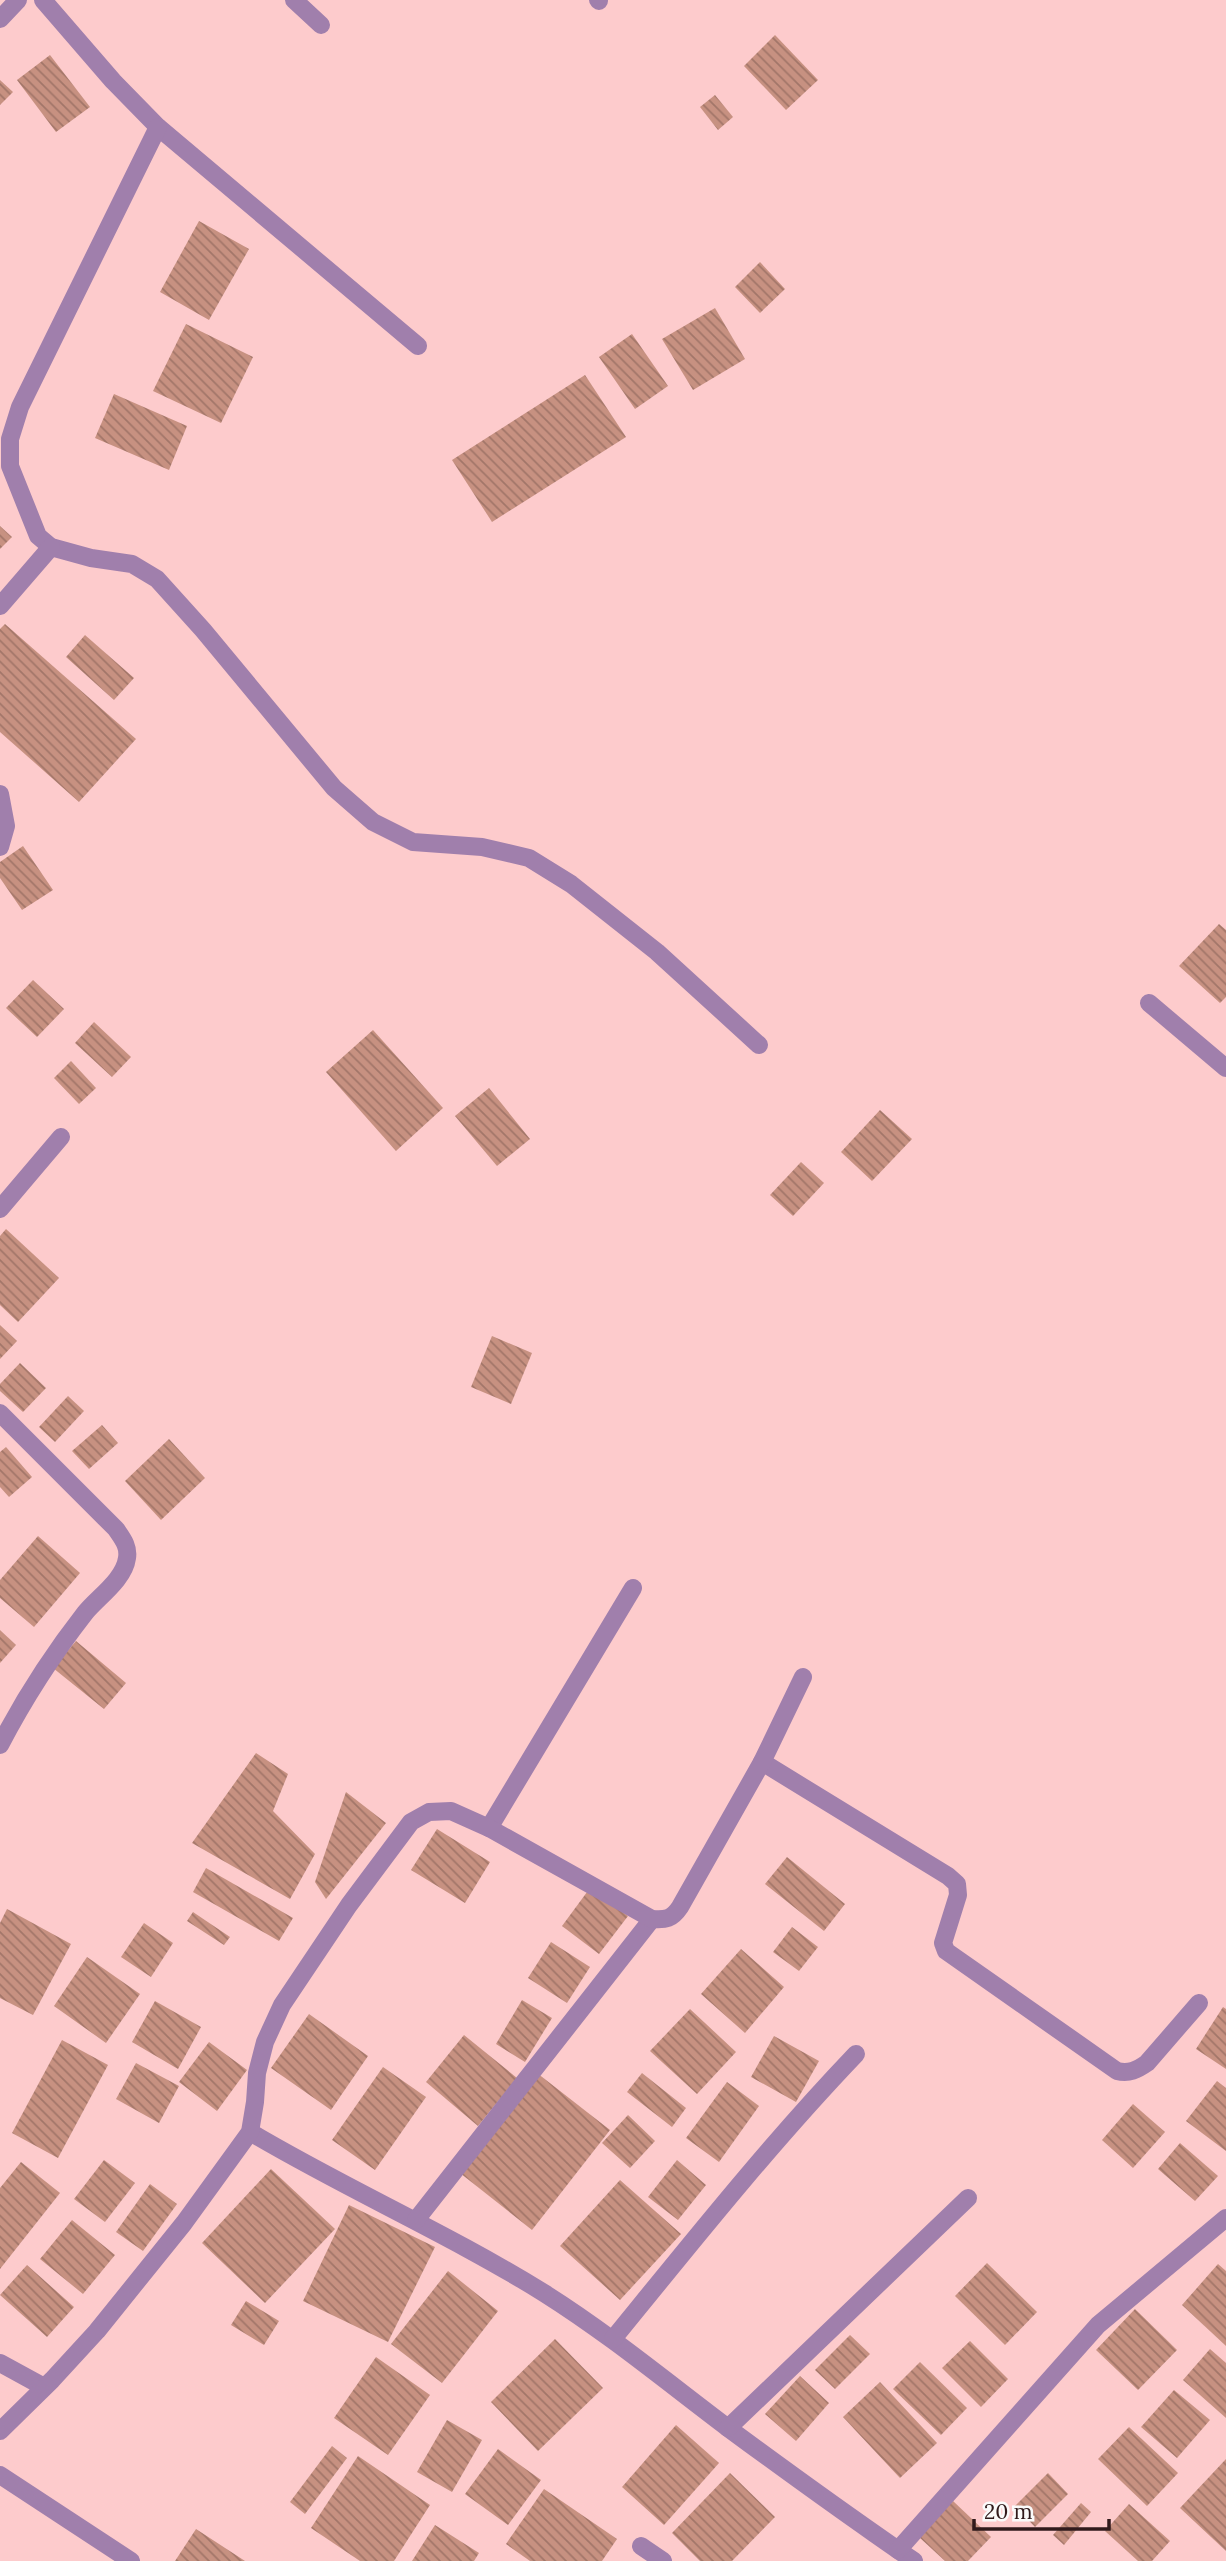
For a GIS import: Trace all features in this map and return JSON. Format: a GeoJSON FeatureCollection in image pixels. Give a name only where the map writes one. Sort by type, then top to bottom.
{"type":"FeatureCollection","features":[{"type":"Feature","properties":{"kind":"street"},"geometry":{"type":"LineString","coordinates":[[0,19],[18,0]]}},
{"type":"Feature","properties":{"kind":"street"},"geometry":{"type":"LineString","coordinates":[[43,0],[113,81],[158,127],[418,346]]}},
{"type":"Feature","properties":{"kind":"street"},"geometry":{"type":"LineString","coordinates":[[293,0],[321,25]]}},
{"type":"Feature","properties":{"kind":"street"},"geometry":{"type":"LineString","coordinates":[[158,127],[20,407],[10,439],[10,466],[38,536],[51,547],[91,558],[132,564],[156,579],[203,630],[334,788],[373,822],[413,842],[482,847],[529,858],[571,884],[657,952],[758,1045]]}},
{"type":"Feature","properties":{"kind":"street"},"geometry":{"type":"LineString","coordinates":[[0,607],[51,547]]}},
{"type":"Feature","properties":{"kind":"street"},"geometry":{"type":"LineString","coordinates":[[0,794],[6,826],[0,846]]}},
{"type":"Feature","properties":{"kind":"street"},"geometry":{"type":"LineString","coordinates":[[1149,1003],[1226,1068]]}},
{"type":"Feature","properties":{"kind":"street"},"geometry":{"type":"LineString","coordinates":[[0,1209],[61,1137]]}},
{"type":"Feature","properties":{"kind":"street"},"geometry":{"type":"LineString","coordinates":[[0,1413],[116,1528],[126,1544],[128,1556],[124,1568],[85,1613],[38,1681],[0,1745]]}},
{"type":"Feature","properties":{"kind":"street"},"geometry":{"type":"LineString","coordinates":[[489,1828],[633,1588]]}},
{"type":"Feature","properties":{"kind":"street"},"geometry":{"type":"LineString","coordinates":[[0,2431],[97,2331],[250,2132],[256,2102],[257,2073],[265,2042],[282,2005],[349,1905],[411,1822],[429,1812],[450,1811],[489,1828],[652,1919],[665,1920],[673,1917],[680,1907],[762,1762],[803,1677]]}},
{"type":"Feature","properties":{"kind":"street"},"geometry":{"type":"LineString","coordinates":[[762,1762],[948,1876],[957,1884],[958,1895],[943,1943],[946,1951],[1117,2071],[1125,2073],[1137,2070],[1147,2063],[1199,2003]]}},
{"type":"Feature","properties":{"kind":"street"},"geometry":{"type":"LineString","coordinates":[[416,2220],[652,1919]]}},
{"type":"Feature","properties":{"kind":"street"},"geometry":{"type":"LineString","coordinates":[[613,2339],[739,2184],[856,2053]]}},
{"type":"Feature","properties":{"kind":"street"},"geometry":{"type":"LineString","coordinates":[[250,2132],[309,2167],[416,2220],[542,2292],[613,2339],[728,2428],[914,2561]]}},
{"type":"Feature","properties":{"kind":"street"},"geometry":{"type":"LineString","coordinates":[[728,2428],[968,2198]]}},
{"type":"Feature","properties":{"kind":"street"},"geometry":{"type":"LineString","coordinates":[[898,2550],[1098,2325],[1226,2218]]}},
{"type":"Feature","properties":{"kind":"street"},"geometry":{"type":"LineString","coordinates":[[0,2363],[44,2387]]}},
{"type":"Feature","properties":{"kind":"street"},"geometry":{"type":"LineString","coordinates":[[0,2475],[131,2561]]}},
{"type":"Feature","properties":{"kind":"street"},"geometry":{"type":"LineString","coordinates":[[641,2546],[663,2561]]}},
{"type":"Feature","properties":{"kind":"building"},"geometry":{"type":"Polygon","coordinates":[[[775,35],[818,80],[786,110],[744,66],[775,35]]]}},
{"type":"Feature","properties":{"kind":"building"},"geometry":{"type":"Polygon","coordinates":[[[50,55],[90,107],[56,132],[17,80],[50,55]]]}},
{"type":"Feature","properties":{"kind":"building"},"geometry":{"type":"Polygon","coordinates":[[[0,80],[13,92],[0,105],[0,80]]]}},
{"type":"Feature","properties":{"kind":"building"},"geometry":{"type":"Polygon","coordinates":[[[715,95],[733,117],[718,130],[700,107],[715,95]]]}},
{"type":"Feature","properties":{"kind":"building"},"geometry":{"type":"Polygon","coordinates":[[[199,221],[249,249],[209,320],[160,292],[199,221]]]}},
{"type":"Feature","properties":{"kind":"building"},"geometry":{"type":"Polygon","coordinates":[[[760,262],[785,289],[760,313],[735,287],[760,262]]]}},
{"type":"Feature","properties":{"kind":"building"},"geometry":{"type":"Polygon","coordinates":[[[715,308],[745,359],[693,390],[662,339],[715,308]]]}},
{"type":"Feature","properties":{"kind":"building"},"geometry":{"type":"Polygon","coordinates":[[[186,324],[253,357],[221,423],[153,391],[186,324]]]}},
{"type":"Feature","properties":{"kind":"building"},"geometry":{"type":"Polygon","coordinates":[[[632,334],[668,386],[635,409],[599,357],[632,334]]]}},
{"type":"Feature","properties":{"kind":"building"},"geometry":{"type":"Polygon","coordinates":[[[585,375],[626,437],[492,522],[452,460],[585,375]]]}},
{"type":"Feature","properties":{"kind":"building"},"geometry":{"type":"Polygon","coordinates":[[[114,394],[187,426],[169,470],[95,438],[114,394]]]}},
{"type":"Feature","properties":{"kind":"building"},"geometry":{"type":"Polygon","coordinates":[[[0,526],[12,537],[0,549],[0,526]]]}},
{"type":"Feature","properties":{"kind":"building"},"geometry":{"type":"Polygon","coordinates":[[[5,624],[136,739],[79,802],[0,732],[0,629],[5,624]]]}},
{"type":"Feature","properties":{"kind":"building"},"geometry":{"type":"Polygon","coordinates":[[[85,635],[134,678],[114,700],[66,657],[85,635]]]}},
{"type":"Feature","properties":{"kind":"building"},"geometry":{"type":"Polygon","coordinates":[[[23,846],[53,890],[22,910],[0,878],[0,862],[23,846]]]}},
{"type":"Feature","properties":{"kind":"building"},"geometry":{"type":"Polygon","coordinates":[[[1219,924],[1226,930],[1226,997],[1220,1003],[1179,966],[1219,924]]]}},
{"type":"Feature","properties":{"kind":"building"},"geometry":{"type":"Polygon","coordinates":[[[33,980],[64,1009],[37,1037],[6,1008],[33,980]]]}},
{"type":"Feature","properties":{"kind":"building"},"geometry":{"type":"Polygon","coordinates":[[[94,1022],[131,1057],[112,1077],[75,1043],[94,1022]]]}},
{"type":"Feature","properties":{"kind":"building"},"geometry":{"type":"Polygon","coordinates":[[[373,1030],[443,1108],[396,1151],[326,1072],[373,1030]]]}},
{"type":"Feature","properties":{"kind":"building"},"geometry":{"type":"Polygon","coordinates":[[[71,1061],[96,1088],[79,1104],[54,1078],[71,1061]]]}},
{"type":"Feature","properties":{"kind":"building"},"geometry":{"type":"Polygon","coordinates":[[[489,1088],[530,1139],[497,1166],[455,1116],[489,1088]]]}},
{"type":"Feature","properties":{"kind":"building"},"geometry":{"type":"Polygon","coordinates":[[[880,1110],[912,1139],[872,1181],[841,1152],[880,1110]]]}},
{"type":"Feature","properties":{"kind":"building"},"geometry":{"type":"Polygon","coordinates":[[[801,1162],[824,1183],[793,1216],[770,1195],[801,1162]]]}},
{"type":"Feature","properties":{"kind":"building"},"geometry":{"type":"Polygon","coordinates":[[[6,1229],[59,1278],[18,1322],[0,1305],[0,1236],[6,1229]]]}},
{"type":"Feature","properties":{"kind":"building"},"geometry":{"type":"Polygon","coordinates":[[[0,1325],[17,1341],[0,1359],[0,1325]]]}},
{"type":"Feature","properties":{"kind":"building"},"geometry":{"type":"Polygon","coordinates":[[[492,1336],[532,1353],[511,1404],[471,1387],[492,1336]]]}},
{"type":"Feature","properties":{"kind":"building"},"geometry":{"type":"Polygon","coordinates":[[[20,1363],[46,1388],[23,1412],[0,1391],[0,1384],[20,1363]]]}},
{"type":"Feature","properties":{"kind":"building"},"geometry":{"type":"Polygon","coordinates":[[[68,1396],[84,1411],[55,1442],[39,1427],[68,1396]]]}},
{"type":"Feature","properties":{"kind":"building"},"geometry":{"type":"Polygon","coordinates":[[[102,1425],[118,1443],[89,1469],[72,1451],[102,1425]]]}},
{"type":"Feature","properties":{"kind":"building"},"geometry":{"type":"Polygon","coordinates":[[[169,1439],[205,1478],[161,1520],[125,1481],[169,1439]]]}},
{"type":"Feature","properties":{"kind":"building"},"geometry":{"type":"Polygon","coordinates":[[[6,1447],[32,1477],[9,1497],[0,1487],[0,1452],[6,1447]]]}},
{"type":"Feature","properties":{"kind":"building"},"geometry":{"type":"Polygon","coordinates":[[[38,1536],[80,1573],[34,1627],[0,1598],[0,1580],[38,1536]]]}},
{"type":"Feature","properties":{"kind":"building"},"geometry":{"type":"Polygon","coordinates":[[[0,1630],[16,1645],[0,1663],[0,1630]]]}},
{"type":"Feature","properties":{"kind":"building"},"geometry":{"type":"Polygon","coordinates":[[[76,1641],[126,1683],[104,1709],[53,1668],[76,1641]]]}},
{"type":"Feature","properties":{"kind":"building"},"geometry":{"type":"Polygon","coordinates":[[[256,1753],[288,1774],[273,1811],[315,1854],[290,1899],[192,1843],[256,1753]]]}},
{"type":"Feature","properties":{"kind":"building"},"geometry":{"type":"Polygon","coordinates":[[[346,1792],[386,1823],[326,1899],[315,1882],[346,1792]]]}},
{"type":"Feature","properties":{"kind":"building"},"geometry":{"type":"Polygon","coordinates":[[[437,1829],[490,1862],[465,1903],[411,1870],[437,1829]]]}},
{"type":"Feature","properties":{"kind":"building"},"geometry":{"type":"Polygon","coordinates":[[[787,1857],[845,1904],[824,1931],[765,1884],[787,1857]]]}},
{"type":"Feature","properties":{"kind":"building"},"geometry":{"type":"Polygon","coordinates":[[[206,1868],[293,1918],[279,1941],[193,1892],[206,1868]]]}},
{"type":"Feature","properties":{"kind":"building"},"geometry":{"type":"Polygon","coordinates":[[[590,1888],[628,1916],[599,1954],[562,1926],[590,1888]]]}},
{"type":"Feature","properties":{"kind":"building"},"geometry":{"type":"Polygon","coordinates":[[[7,1909],[71,1944],[33,2015],[0,1998],[0,1923],[7,1909]]]}},
{"type":"Feature","properties":{"kind":"building"},"geometry":{"type":"Polygon","coordinates":[[[193,1912],[230,1937],[224,1945],[187,1921],[193,1912]]]}},
{"type":"Feature","properties":{"kind":"building"},"geometry":{"type":"Polygon","coordinates":[[[144,1923],[173,1943],[151,1977],[121,1957],[144,1923]]]}},
{"type":"Feature","properties":{"kind":"building"},"geometry":{"type":"Polygon","coordinates":[[[792,1927],[818,1947],[799,1971],[773,1952],[792,1927]]]}},
{"type":"Feature","properties":{"kind":"building"},"geometry":{"type":"Polygon","coordinates":[[[551,1942],[590,1967],[567,2003],[528,1978],[551,1942]]]}},
{"type":"Feature","properties":{"kind":"building"},"geometry":{"type":"Polygon","coordinates":[[[741,1949],[784,1987],[745,2033],[701,1994],[741,1949]]]}},
{"type":"Feature","properties":{"kind":"building"},"geometry":{"type":"Polygon","coordinates":[[[87,1957],[140,1994],[106,2043],[54,2006],[87,1957]]]}},
{"type":"Feature","properties":{"kind":"building"},"geometry":{"type":"Polygon","coordinates":[[[522,2000],[552,2018],[525,2062],[496,2044],[522,2000]]]}},
{"type":"Feature","properties":{"kind":"building"},"geometry":{"type":"Polygon","coordinates":[[[155,2001],[201,2027],[178,2069],[132,2042],[155,2001]]]}},
{"type":"Feature","properties":{"kind":"building"},"geometry":{"type":"Polygon","coordinates":[[[1223,2007],[1226,2009],[1226,2069],[1196,2049],[1223,2007]]]}},
{"type":"Feature","properties":{"kind":"building"},"geometry":{"type":"Polygon","coordinates":[[[690,2009],[736,2052],[697,2094],[650,2051],[690,2009]]]}},
{"type":"Feature","properties":{"kind":"building"},"geometry":{"type":"Polygon","coordinates":[[[309,2014],[368,2056],[331,2110],[271,2068],[309,2014]]]}},
{"type":"Feature","properties":{"kind":"building"},"geometry":{"type":"Polygon","coordinates":[[[464,2035],[517,2078],[478,2126],[426,2082],[464,2035]]]}},
{"type":"Feature","properties":{"kind":"building"},"geometry":{"type":"Polygon","coordinates":[[[774,2036],[819,2061],[796,2102],[751,2077],[774,2036]]]}},
{"type":"Feature","properties":{"kind":"building"},"geometry":{"type":"Polygon","coordinates":[[[62,2040],[108,2065],[58,2158],[12,2133],[62,2040]]]}},
{"type":"Feature","properties":{"kind":"building"},"geometry":{"type":"Polygon","coordinates":[[[209,2042],[247,2070],[217,2111],[179,2082],[209,2042]]]}},
{"type":"Feature","properties":{"kind":"building"},"geometry":{"type":"Polygon","coordinates":[[[136,2063],[179,2086],[159,2123],[116,2099],[136,2063]]]}},
{"type":"Feature","properties":{"kind":"building"},"geometry":{"type":"Polygon","coordinates":[[[383,2067],[426,2097],[375,2170],[332,2140],[383,2067]]]}},
{"type":"Feature","properties":{"kind":"building"},"geometry":{"type":"Polygon","coordinates":[[[537,2073],[610,2130],[532,2230],[460,2173],[537,2073]]]}},
{"type":"Feature","properties":{"kind":"building"},"geometry":{"type":"Polygon","coordinates":[[[642,2073],[686,2108],[672,2127],[627,2092],[642,2073]]]}},
{"type":"Feature","properties":{"kind":"building"},"geometry":{"type":"Polygon","coordinates":[[[1217,2081],[1226,2088],[1226,2151],[1186,2121],[1217,2081]]]}},
{"type":"Feature","properties":{"kind":"building"},"geometry":{"type":"Polygon","coordinates":[[[727,2082],[759,2106],[719,2162],[686,2138],[727,2082]]]}},
{"type":"Feature","properties":{"kind":"building"},"geometry":{"type":"Polygon","coordinates":[[[1133,2104],[1165,2132],[1133,2168],[1102,2140],[1133,2104]]]}},
{"type":"Feature","properties":{"kind":"building"},"geometry":{"type":"Polygon","coordinates":[[[628,2115],[655,2141],[630,2168],[602,2143],[628,2115]]]}},
{"type":"Feature","properties":{"kind":"building"},"geometry":{"type":"Polygon","coordinates":[[[1180,2143],[1218,2176],[1195,2201],[1158,2169],[1180,2143]]]}},
{"type":"Feature","properties":{"kind":"building"},"geometry":{"type":"Polygon","coordinates":[[[104,2160],[135,2183],[105,2222],[74,2199],[104,2160]]]}},
{"type":"Feature","properties":{"kind":"building"},"geometry":{"type":"Polygon","coordinates":[[[677,2160],[706,2185],[678,2220],[648,2197],[677,2160]]]}},
{"type":"Feature","properties":{"kind":"building"},"geometry":{"type":"Polygon","coordinates":[[[21,2162],[60,2193],[0,2269],[0,2188],[21,2162]]]}},
{"type":"Feature","properties":{"kind":"building"},"geometry":{"type":"Polygon","coordinates":[[[271,2169],[335,2229],[265,2303],[202,2243],[271,2169]]]}},
{"type":"Feature","properties":{"kind":"building"},"geometry":{"type":"Polygon","coordinates":[[[620,2180],[681,2234],[620,2300],[560,2246],[620,2180]]]}},
{"type":"Feature","properties":{"kind":"building"},"geometry":{"type":"Polygon","coordinates":[[[150,2184],[177,2204],[143,2251],[116,2232],[150,2184]]]}},
{"type":"Feature","properties":{"kind":"building"},"geometry":{"type":"Polygon","coordinates":[[[349,2205],[435,2247],[388,2342],[303,2301],[349,2205]]]}},
{"type":"Feature","properties":{"kind":"building"},"geometry":{"type":"Polygon","coordinates":[[[72,2220],[115,2255],[83,2294],[40,2259],[72,2220]]]}},
{"type":"Feature","properties":{"kind":"building"},"geometry":{"type":"Polygon","coordinates":[[[987,2263],[1037,2312],[1005,2345],[955,2296],[987,2263]]]}},
{"type":"Feature","properties":{"kind":"building"},"geometry":{"type":"Polygon","coordinates":[[[1218,2264],[1226,2271],[1226,2346],[1182,2305],[1218,2264]]]}},
{"type":"Feature","properties":{"kind":"building"},"geometry":{"type":"Polygon","coordinates":[[[27,2265],[74,2307],[47,2337],[0,2295],[27,2265]]]}},
{"type":"Feature","properties":{"kind":"building"},"geometry":{"type":"Polygon","coordinates":[[[448,2271],[498,2311],[442,2383],[391,2344],[448,2271]]]}},
{"type":"Feature","properties":{"kind":"building"},"geometry":{"type":"Polygon","coordinates":[[[246,2301],[279,2321],[264,2345],[231,2325],[246,2301]]]}},
{"type":"Feature","properties":{"kind":"building"},"geometry":{"type":"Polygon","coordinates":[[[1135,2309],[1177,2350],[1138,2390],[1096,2350],[1135,2309]]]}},
{"type":"Feature","properties":{"kind":"building"},"geometry":{"type":"Polygon","coordinates":[[[850,2335],[870,2354],[835,2389],[815,2370],[850,2335]]]}},
{"type":"Feature","properties":{"kind":"building"},"geometry":{"type":"Polygon","coordinates":[[[555,2339],[603,2388],[538,2451],[491,2402],[555,2339]]]}},
{"type":"Feature","properties":{"kind":"building"},"geometry":{"type":"Polygon","coordinates":[[[970,2341],[1008,2379],[981,2407],[942,2368],[970,2341]]]}},
{"type":"Feature","properties":{"kind":"building"},"geometry":{"type":"Polygon","coordinates":[[[1210,2349],[1226,2363],[1226,2418],[1183,2380],[1210,2349]]]}},
{"type":"Feature","properties":{"kind":"building"},"geometry":{"type":"Polygon","coordinates":[[[376,2357],[430,2395],[388,2455],[334,2418],[376,2357]]]}},
{"type":"Feature","properties":{"kind":"building"},"geometry":{"type":"Polygon","coordinates":[[[920,2362],[967,2408],[941,2435],[893,2389],[920,2362]]]}},
{"type":"Feature","properties":{"kind":"building"},"geometry":{"type":"Polygon","coordinates":[[[800,2376],[829,2403],[796,2441],[765,2414],[800,2376]]]}},
{"type":"Feature","properties":{"kind":"building"},"geometry":{"type":"Polygon","coordinates":[[[880,2382],[937,2443],[900,2478],[843,2417],[880,2382]]]}},
{"type":"Feature","properties":{"kind":"building"},"geometry":{"type":"Polygon","coordinates":[[[1174,2390],[1210,2420],[1177,2458],[1141,2427],[1174,2390]]]}},
{"type":"Feature","properties":{"kind":"building"},"geometry":{"type":"Polygon","coordinates":[[[447,2420],[482,2440],[452,2492],[417,2472],[447,2420]]]}},
{"type":"Feature","properties":{"kind":"building"},"geometry":{"type":"Polygon","coordinates":[[[676,2425],[719,2463],[664,2525],[622,2487],[676,2425]]]}},
{"type":"Feature","properties":{"kind":"building"},"geometry":{"type":"Polygon","coordinates":[[[1129,2427],[1178,2473],[1147,2506],[1098,2459],[1129,2427]]]}},
{"type":"Feature","properties":{"kind":"building"},"geometry":{"type":"Polygon","coordinates":[[[332,2446],[347,2458],[305,2514],[290,2502],[332,2446]]]}},
{"type":"Feature","properties":{"kind":"building"},"geometry":{"type":"Polygon","coordinates":[[[498,2449],[541,2480],[508,2525],[465,2494],[498,2449]]]}},
{"type":"Feature","properties":{"kind":"building"},"geometry":{"type":"Polygon","coordinates":[[[358,2456],[430,2505],[394,2561],[360,2561],[311,2528],[358,2456]]]}},
{"type":"Feature","properties":{"kind":"building"},"geometry":{"type":"Polygon","coordinates":[[[1226,2459],[1226,2551],[1180,2508],[1226,2459]]]}},
{"type":"Feature","properties":{"kind":"building"},"geometry":{"type":"Polygon","coordinates":[[[730,2473],[775,2517],[732,2561],[700,2561],[672,2533],[730,2473]]]}},
{"type":"Feature","properties":{"kind":"building"},"geometry":{"type":"Polygon","coordinates":[[[1048,2473],[1068,2494],[1035,2527],[1015,2506],[1048,2473]]]}},
{"type":"Feature","properties":{"kind":"building"},"geometry":{"type":"Polygon","coordinates":[[[544,2489],[617,2539],[602,2561],[530,2561],[506,2544],[544,2489]]]}},
{"type":"Feature","properties":{"kind":"building"},"geometry":{"type":"Polygon","coordinates":[[[953,2501],[991,2537],[968,2561],[945,2561],[919,2537],[953,2501]]]}},
{"type":"Feature","properties":{"kind":"building"},"geometry":{"type":"Polygon","coordinates":[[[1081,2503],[1091,2512],[1064,2545],[1053,2535],[1081,2503]]]}},
{"type":"Feature","properties":{"kind":"building"},"geometry":{"type":"Polygon","coordinates":[[[1129,2504],[1170,2541],[1152,2561],[1138,2561],[1105,2531],[1129,2504]]]}},
{"type":"Feature","properties":{"kind":"building"},"geometry":{"type":"Polygon","coordinates":[[[435,2525],[479,2553],[474,2561],[412,2561],[435,2525]]]}},
{"type":"Feature","properties":{"kind":"building"},"geometry":{"type":"Polygon","coordinates":[[[196,2529],[245,2561],[175,2561],[196,2529]]]}}]}
